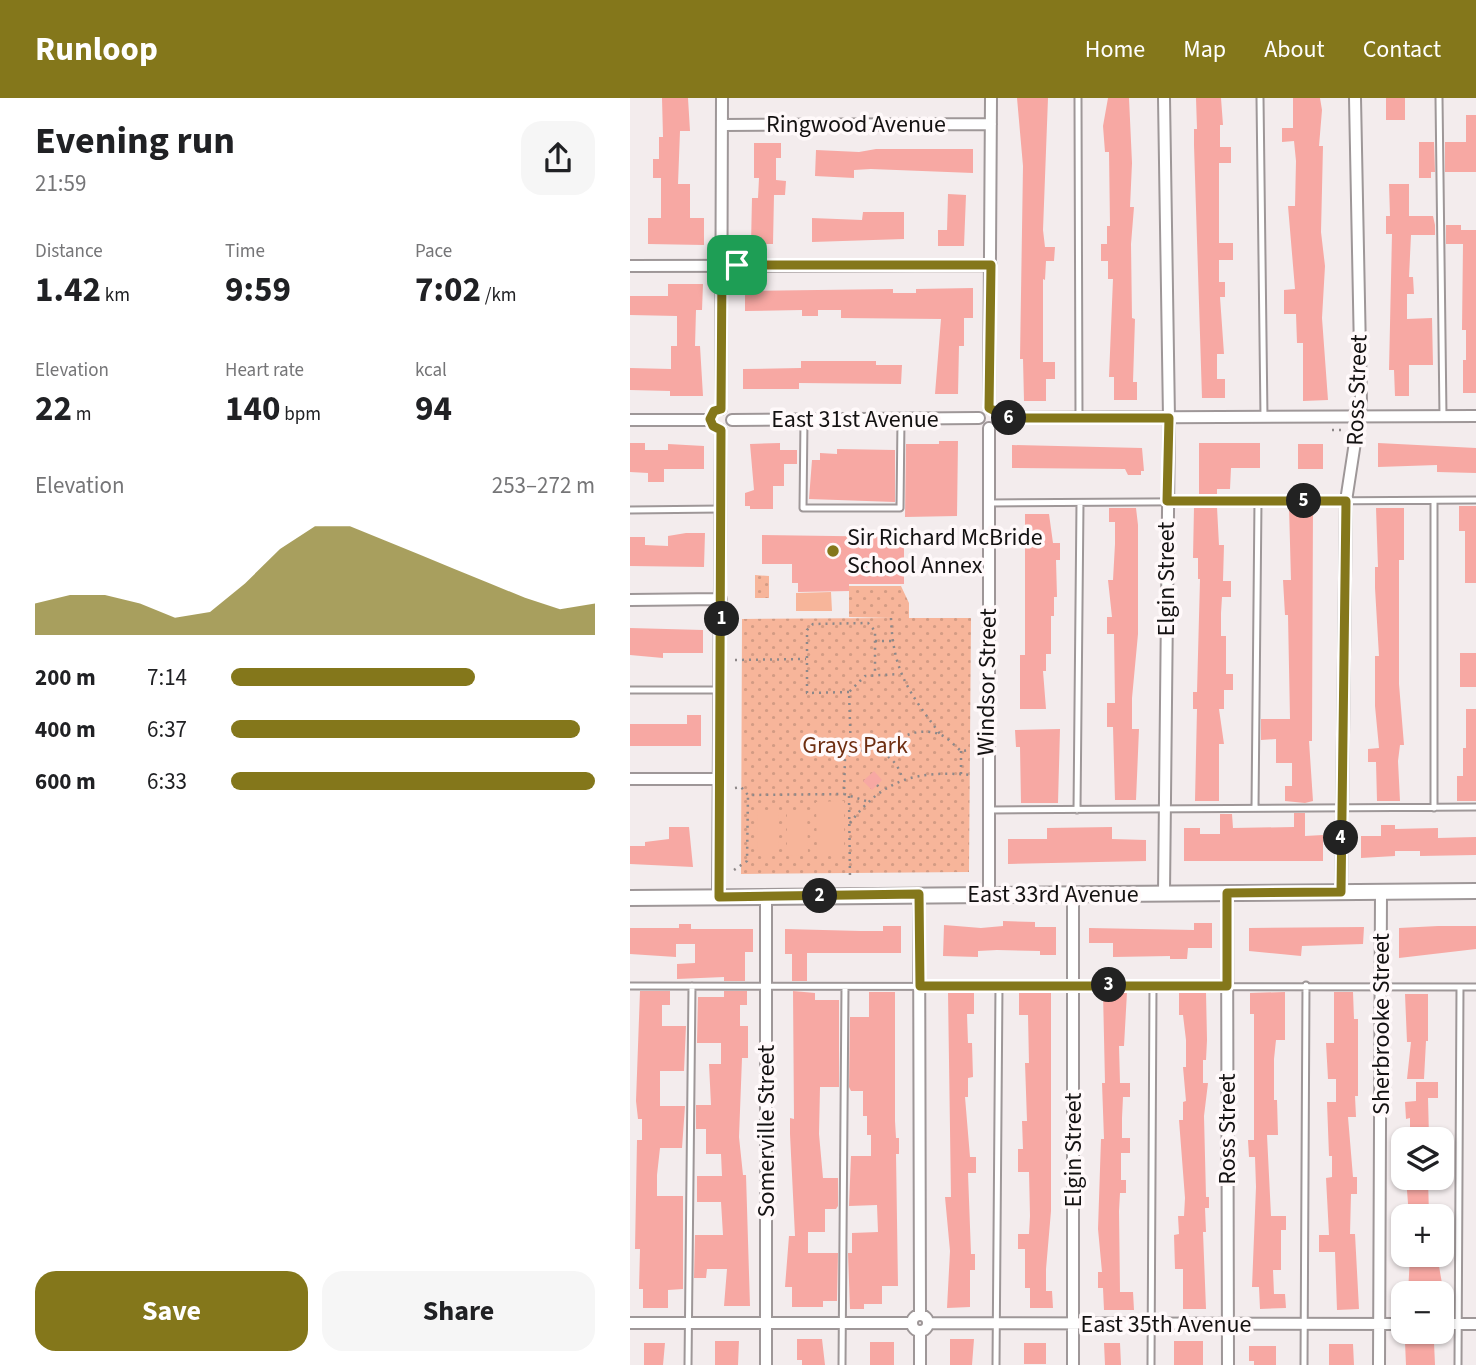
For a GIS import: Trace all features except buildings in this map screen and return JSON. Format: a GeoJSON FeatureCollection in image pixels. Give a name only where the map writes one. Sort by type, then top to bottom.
{"type":"FeatureCollection","features":[{"type":"Feature","properties":{"kind":"street"},"geometry":{"type":"LineString","coordinates":[[721,409],[722,98]]}},
{"type":"Feature","properties":{"kind":"street"},"geometry":{"type":"LineString","coordinates":[[989,408],[991,98]]}},
{"type":"Feature","properties":{"kind":"street","name":"Elgin Street"},"geometry":{"type":"LineString","coordinates":[[1164,98],[1169,418],[1164,893]]}},
{"type":"Feature","properties":{"kind":"street","name":"Ross Street"},"geometry":{"type":"LineString","coordinates":[[1341,892],[1346,501],[1360,417],[1355,98]]}},
{"type":"Feature","properties":{"kind":"street","name":"Ringwood Avenue"},"geometry":{"type":"LineString","coordinates":[[722,125],[991,124]]}},
{"type":"Feature","properties":{"kind":"street"},"geometry":{"type":"LineString","coordinates":[[630,266],[991,265]]}},
{"type":"Feature","properties":{"kind":"street"},"geometry":{"type":"LineString","coordinates":[[989,408],[995,411],[998,418],[995,425],[989,428],[982,425],[979,418],[981,411],[989,408]]}},
{"type":"Feature","properties":{"kind":"street"},"geometry":{"type":"LineString","coordinates":[[721,409],[727,411],[732,419],[727,428],[721,430],[713,426],[710,419],[714,411],[721,409]]}},
{"type":"Feature","properties":{"kind":"street"},"geometry":{"type":"LineString","coordinates":[[998,418],[1476,416]]}},
{"type":"Feature","properties":{"kind":"street","name":"East 31st Avenue"},"geometry":{"type":"LineString","coordinates":[[732,419],[979,418]]}},
{"type":"Feature","properties":{"kind":"street"},"geometry":{"type":"LineString","coordinates":[[630,420],[710,419]]}},
{"type":"Feature","properties":{"kind":"street","name":"Windsor Street"},"geometry":{"type":"LineString","coordinates":[[989,428],[989,894]]}},
{"type":"Feature","properties":{"kind":"street"},"geometry":{"type":"LineString","coordinates":[[719,897],[722,690],[721,430]]}},
{"type":"Feature","properties":{"kind":"street"},"geometry":{"type":"LineString","coordinates":[[630,600],[721,599]]}},
{"type":"Feature","properties":{"kind":"street"},"geometry":{"type":"LineString","coordinates":[[630,779],[719,779]]}},
{"type":"Feature","properties":{"kind":"street","name":"East 33rd Avenue"},"geometry":{"type":"LineString","coordinates":[[630,898],[1476,891]]}},
{"type":"Feature","properties":{"kind":"street","name":"Sherbrooke Street"},"geometry":{"type":"LineString","coordinates":[[1379,1365],[1381,892]]}},
{"type":"Feature","properties":{"kind":"street","name":"Elgin Street"},"geometry":{"type":"LineString","coordinates":[[1073,893],[1073,1365]]}},
{"type":"Feature","properties":{"kind":"street","name":"Ross Street"},"geometry":{"type":"LineString","coordinates":[[1227,893],[1228,1365]]}},
{"type":"Feature","properties":{"kind":"street"},"geometry":{"type":"LineString","coordinates":[[919,894],[923,1323],[920,1365]]}},
{"type":"Feature","properties":{"kind":"street","name":"Somerville Street"},"geometry":{"type":"LineString","coordinates":[[766,897],[766,1365]]}},
{"type":"Feature","properties":{"kind":"street"},"geometry":{"type":"LineString","coordinates":[[630,1323],[911,1323],[915,1316],[923,1323]]}},
{"type":"Feature","properties":{"kind":"street","name":"East 35th Avenue"},"geometry":{"type":"LineString","coordinates":[[923,1323],[1391,1325]]}},
{"type":"Feature","properties":{"kind":"street"},"geometry":{"type":"LineString","coordinates":[[1454,1324],[1476,1324]]}},
{"type":"Feature","properties":{"kind":"lane"},"geometry":{"type":"LineString","coordinates":[[1078,98],[1079,418]]}},
{"type":"Feature","properties":{"kind":"lane"},"geometry":{"type":"LineString","coordinates":[[1260,98],[1264,417]]}},
{"type":"Feature","properties":{"kind":"lane"},"geometry":{"type":"LineString","coordinates":[[1439,98],[1443,416]]}},
{"type":"Feature","properties":{"kind":"lane"},"geometry":{"type":"LineString","coordinates":[[804,420],[803,509],[900,508],[901,419]]}},
{"type":"Feature","properties":{"kind":"lane"},"geometry":{"type":"LineString","coordinates":[[989,503],[1476,500]]}},
{"type":"Feature","properties":{"kind":"lane"},"geometry":{"type":"LineString","coordinates":[[1255,808],[1258,501]]}},
{"type":"Feature","properties":{"kind":"lane"},"geometry":{"type":"LineString","coordinates":[[1434,501],[1434,808]]}},
{"type":"Feature","properties":{"kind":"lane"},"geometry":{"type":"LineString","coordinates":[[1077,810],[1080,503]]}},
{"type":"Feature","properties":{"kind":"lane"},"geometry":{"type":"LineString","coordinates":[[630,510],[721,509]]}},
{"type":"Feature","properties":{"kind":"lane"},"geometry":{"type":"LineString","coordinates":[[630,690],[722,690]]}},
{"type":"Feature","properties":{"kind":"lane"},"geometry":{"type":"LineString","coordinates":[[987,810],[1476,807]]}},
{"type":"Feature","properties":{"kind":"lane"},"geometry":{"type":"LineString","coordinates":[[996,1365],[999,985]]}},
{"type":"Feature","properties":{"kind":"lane"},"geometry":{"type":"LineString","coordinates":[[1151,1365],[1153,985]]}},
{"type":"Feature","properties":{"kind":"lane"},"geometry":{"type":"LineString","coordinates":[[1304,1365],[1306,985]]}},
{"type":"Feature","properties":{"kind":"lane"},"geometry":{"type":"LineString","coordinates":[[630,986],[1476,987]]}},
{"type":"Feature","properties":{"kind":"lane"},"geometry":{"type":"LineString","coordinates":[[688,1365],[692,986]]}},
{"type":"Feature","properties":{"kind":"lane"},"geometry":{"type":"LineString","coordinates":[[842,1365],[845,987]]}},
{"type":"Feature","properties":{"kind":"lane"},"geometry":{"type":"LineString","coordinates":[[1458,1365],[1460,987]]}},
{"type":"Feature","properties":{"kind":"path"},"geometry":{"type":"LineString","coordinates":[[1332,430],[1348,430]]}},
{"type":"Feature","properties":{"kind":"path"},"geometry":{"type":"LineString","coordinates":[[891,618],[892,641],[899,674],[940,734],[961,751],[971,750]]}},
{"type":"Feature","properties":{"kind":"path"},"geometry":{"type":"LineString","coordinates":[[875,674],[875,631],[868,623],[813,624],[807,630],[807,693],[849,692],[865,676],[899,674]]}},
{"type":"Feature","properties":{"kind":"path"},"geometry":{"type":"LineString","coordinates":[[875,641],[892,641]]}},
{"type":"Feature","properties":{"kind":"path"},"geometry":{"type":"LineString","coordinates":[[735,660],[807,659]]}},
{"type":"Feature","properties":{"kind":"path"},"geometry":{"type":"LineString","coordinates":[[849,692],[851,754]]}},
{"type":"Feature","properties":{"kind":"path"},"geometry":{"type":"LineString","coordinates":[[888,754],[894,741],[902,735],[940,734]]}},
{"type":"Feature","properties":{"kind":"path"},"geometry":{"type":"LineString","coordinates":[[845,758],[851,754],[874,751],[888,754],[900,767],[902,778]]}},
{"type":"Feature","properties":{"kind":"path"},"geometry":{"type":"LineString","coordinates":[[961,751],[961,774]]}},
{"type":"Feature","properties":{"kind":"path"},"geometry":{"type":"LineString","coordinates":[[839,754],[845,758]]}},
{"type":"Feature","properties":{"kind":"path"},"geometry":{"type":"LineString","coordinates":[[845,758],[850,823],[850,879]]}},
{"type":"Feature","properties":{"kind":"path"},"geometry":{"type":"LineString","coordinates":[[850,823],[866,801],[902,778],[971,775]]}},
{"type":"Feature","properties":{"kind":"path"},"geometry":{"type":"LineString","coordinates":[[877,785],[882,790]]}},
{"type":"Feature","properties":{"kind":"path"},"geometry":{"type":"LineString","coordinates":[[734,788],[741,787],[748,794],[846,795],[866,801]]}},
{"type":"Feature","properties":{"kind":"path"},"geometry":{"type":"LineString","coordinates":[[734,870],[747,860],[748,794]]}},
{"type":"Feature","properties":{"kind":"green space"},"geometry":{"type":"Polygon","coordinates":[[[755,575],[769,576],[769,598],[755,598],[755,575]]]}},
{"type":"Feature","properties":{"kind":"green space","name":"Grays Park"},"geometry":{"type":"Polygon","coordinates":[[[849,586],[901,586],[909,603],[909,618],[971,618],[969,872],[741,874],[742,619],[892,618],[849,617],[849,586]]]}},
{"type":"Feature","properties":{"kind":"green space"},"geometry":{"type":"Polygon","coordinates":[[[831,592],[832,611],[796,611],[796,593],[831,592]]]}},
{"type":"Feature","properties":{"kind":"green space"},"geometry":{"type":"Polygon","coordinates":[[[844,801],[844,852],[817,852],[816,802],[844,801]]]}},
{"type":"Feature","properties":{"kind":"green space"},"geometry":{"type":"Polygon","coordinates":[[[757,810],[778,810],[779,856],[758,856],[757,810]]]}},
{"type":"Feature","properties":{"kind":"green space"},"geometry":{"type":"Polygon","coordinates":[[[787,810],[807,810],[808,855],[787,856],[787,810]]]}},
{"type":"Feature","properties":{"kind":"place","name":"Sir Richard McBride School Annex"},"geometry":{"type":"Point","coordinates":[833,551]}},
{"type":"Feature","properties":{"kind":"route"},"geometry":{"type":"LineString","coordinates":[[722,265],[737,265],[991,265],[989,408],[995,411],[998,418],[1169,418],[1167,501],[1346,501],[1341,892],[1227,893],[1227,986],[920,986],[919,894],[719,897],[722,690],[721,430],[713,426],[710,419],[714,411],[721,409],[722,265]]}}]}
